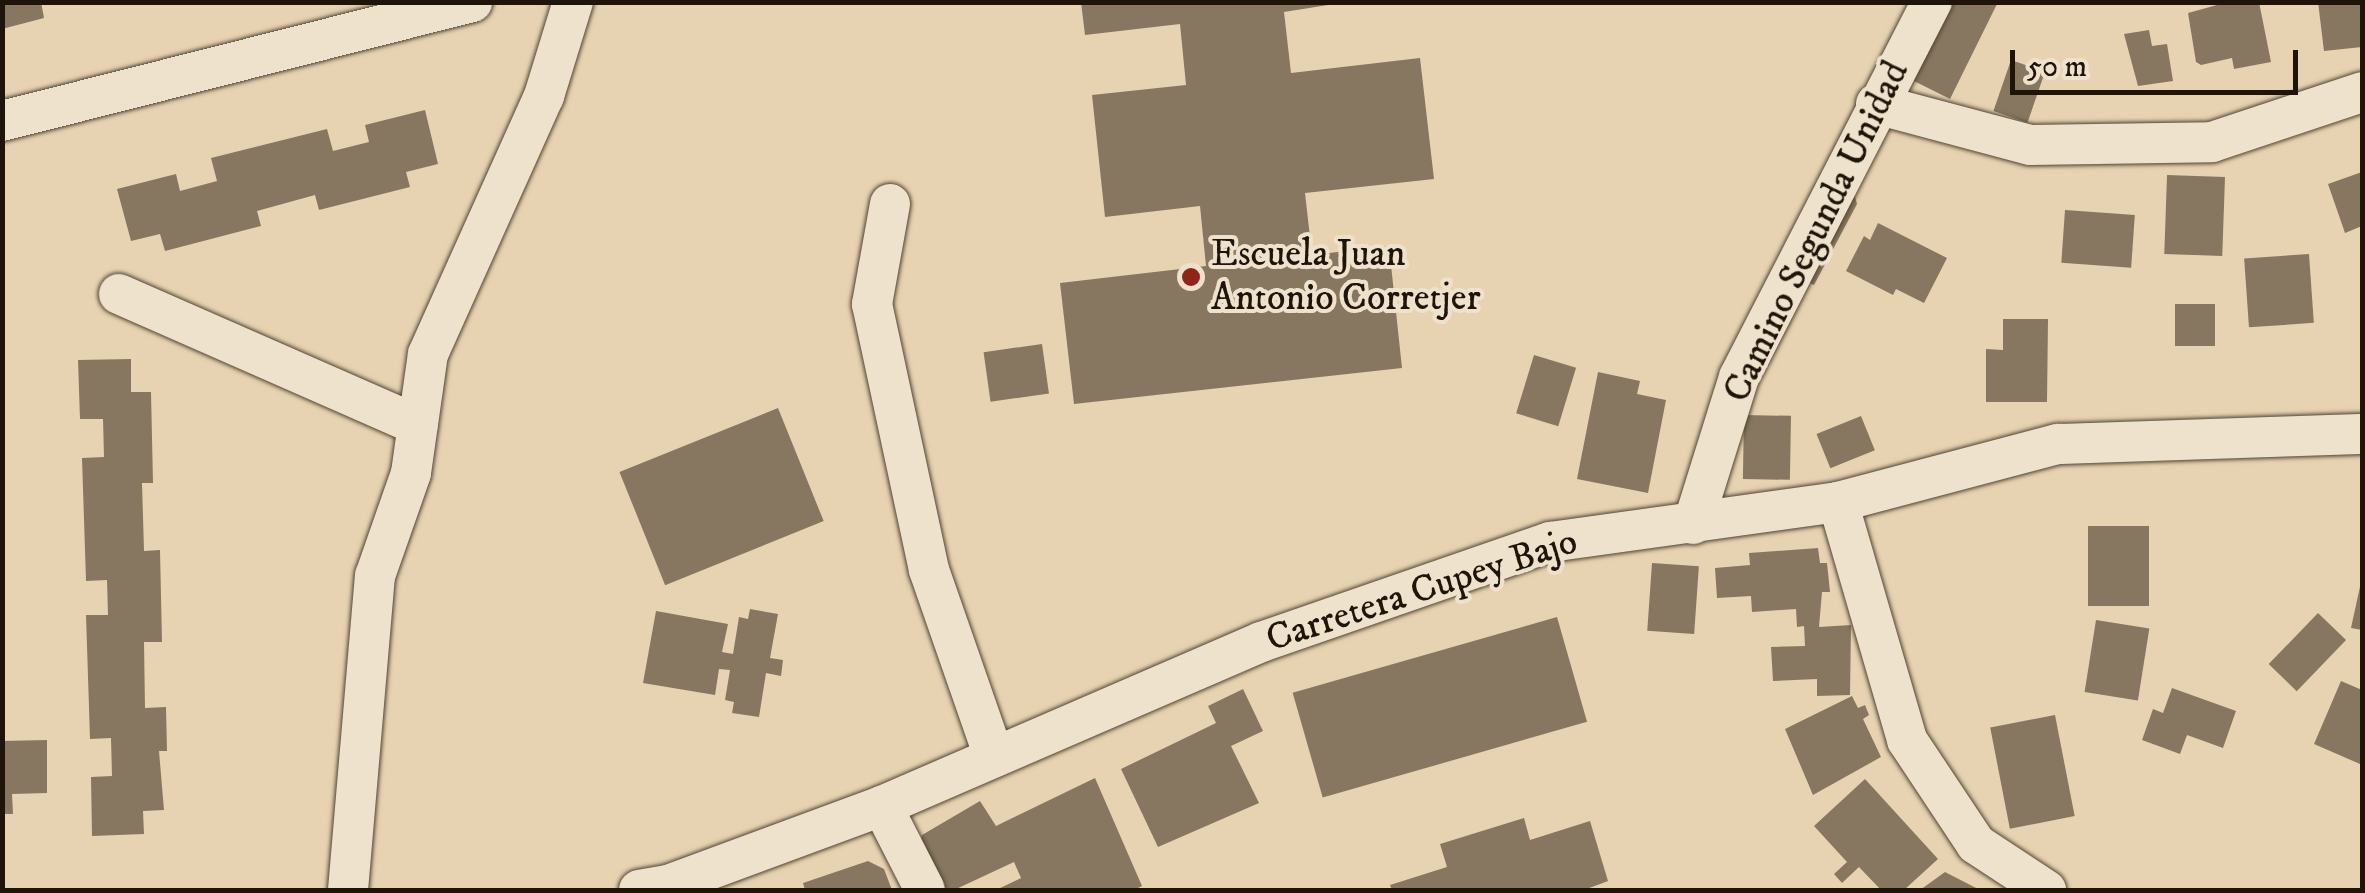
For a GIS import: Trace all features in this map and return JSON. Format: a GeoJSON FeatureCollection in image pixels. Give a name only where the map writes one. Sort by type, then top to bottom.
{"type":"FeatureCollection","features":[{"type":"Feature","properties":{"kind":"street"},"geometry":{"type":"LineString","coordinates":[[2,121],[472,2]]}},
{"type":"Feature","properties":{"kind":"street"},"geometry":{"type":"LineString","coordinates":[[348,890],[375,576],[411,473],[428,354],[544,96],[572,2]]}},
{"type":"Feature","properties":{"kind":"street","name":"Camino Segunda Unidad"},"geometry":{"type":"LineString","coordinates":[[1693,524],[1739,377],[1876,104],[1932,2]]}},
{"type":"Feature","properties":{"kind":"street"},"geometry":{"type":"LineString","coordinates":[[1876,104],[2030,145],[2212,142],[2362,92]]}},
{"type":"Feature","properties":{"kind":"street"},"geometry":{"type":"LineString","coordinates":[[890,204],[872,304],[929,570],[994,756]]}},
{"type":"Feature","properties":{"kind":"street"},"geometry":{"type":"LineString","coordinates":[[118,294],[418,425]]}},
{"type":"Feature","properties":{"kind":"street","name":"Carretera Cupey Bajo"},"geometry":{"type":"LineString","coordinates":[[639,890],[668,885],[882,806],[1261,642],[1550,542],[1838,502],[2058,444],[2362,434]]}},
{"type":"Feature","properties":{"kind":"street"},"geometry":{"type":"LineString","coordinates":[[1838,502],[1906,740],[1976,844],[2046,890]]}},
{"type":"Feature","properties":{"kind":"street"},"geometry":{"type":"LineString","coordinates":[[882,806],[925,890]]}},
{"type":"Feature","properties":{"kind":"building"},"geometry":{"type":"Polygon","coordinates":[[[2,2],[41,2],[44,18],[2,29],[2,2]]]}},
{"type":"Feature","properties":{"kind":"building"},"geometry":{"type":"Polygon","coordinates":[[[1081,2],[1347,2],[1284,12],[1291,73],[1420,58],[1434,179],[1305,193],[1312,255],[1389,246],[1402,368],[1074,404],[1060,283],[1206,266],[1200,206],[1105,217],[1092,95],[1186,85],[1180,24],[1085,35],[1081,2]]]}},
{"type":"Feature","properties":{"kind":"building"},"geometry":{"type":"Polygon","coordinates":[[[1951,2],[1998,2],[1950,99],[1912,80],[1951,2]]]}},
{"type":"Feature","properties":{"kind":"building"},"geometry":{"type":"Polygon","coordinates":[[[2228,2],[2259,2],[2271,62],[2234,69],[2232,58],[2201,65],[2196,62],[2188,13],[2228,2]]]}},
{"type":"Feature","properties":{"kind":"building"},"geometry":{"type":"Polygon","coordinates":[[[2318,2],[2362,2],[2362,47],[2324,51],[2318,2]]]}},
{"type":"Feature","properties":{"kind":"building"},"geometry":{"type":"Polygon","coordinates":[[[2149,30],[2152,46],[2167,44],[2173,81],[2138,86],[2124,34],[2149,30]]]}},
{"type":"Feature","properties":{"kind":"building"},"geometry":{"type":"Polygon","coordinates":[[[2011,60],[2045,72],[2027,123],[1993,111],[2011,60]]]}},
{"type":"Feature","properties":{"kind":"building"},"geometry":{"type":"Polygon","coordinates":[[[425,110],[438,164],[406,172],[410,187],[319,210],[315,195],[257,211],[261,226],[165,251],[160,234],[131,241],[117,189],[176,174],[180,191],[217,181],[211,158],[327,129],[333,151],[369,142],[365,125],[425,110]]]}},
{"type":"Feature","properties":{"kind":"building"},"geometry":{"type":"Polygon","coordinates":[[[2362,172],[2362,226],[2345,233],[2328,184],[2362,172]]]}},
{"type":"Feature","properties":{"kind":"building"},"geometry":{"type":"Polygon","coordinates":[[[2167,175],[2225,177],[2222,256],[2164,254],[2167,175]]]}},
{"type":"Feature","properties":{"kind":"building"},"geometry":{"type":"Polygon","coordinates":[[[1852,186],[1857,204],[1814,285],[1794,276],[1852,186]]]}},
{"type":"Feature","properties":{"kind":"building"},"geometry":{"type":"Polygon","coordinates":[[[2065,210],[2135,215],[2131,268],[2061,263],[2065,210]]]}},
{"type":"Feature","properties":{"kind":"building"},"geometry":{"type":"Polygon","coordinates":[[[1878,223],[1947,258],[1924,303],[1896,289],[1893,295],[1846,271],[1864,236],[1870,240],[1878,223]]]}},
{"type":"Feature","properties":{"kind":"building"},"geometry":{"type":"Polygon","coordinates":[[[2309,254],[2314,323],[2249,327],[2244,259],[2309,254]]]}},
{"type":"Feature","properties":{"kind":"building"},"geometry":{"type":"Polygon","coordinates":[[[2175,304],[2215,304],[2215,346],[2175,346],[2175,304]]]}},
{"type":"Feature","properties":{"kind":"building"},"geometry":{"type":"Polygon","coordinates":[[[2003,319],[2048,319],[2047,402],[1986,402],[1986,349],[2003,350],[2003,319]]]}},
{"type":"Feature","properties":{"kind":"building"},"geometry":{"type":"Polygon","coordinates":[[[1042,344],[1049,394],[991,402],[984,352],[1042,344]]]}},
{"type":"Feature","properties":{"kind":"building"},"geometry":{"type":"Polygon","coordinates":[[[1534,355],[1576,368],[1558,426],[1516,413],[1534,355]]]}},
{"type":"Feature","properties":{"kind":"building"},"geometry":{"type":"Polygon","coordinates":[[[131,359],[131,392],[151,392],[153,483],[142,483],[144,551],[160,550],[162,642],[144,642],[145,708],[166,707],[167,751],[159,751],[164,810],[143,811],[144,834],[92,836],[91,777],[112,776],[111,738],[90,739],[86,615],[108,615],[107,580],[86,581],[82,458],[104,457],[103,419],[80,419],[78,360],[131,359]]]}},
{"type":"Feature","properties":{"kind":"building"},"geometry":{"type":"Polygon","coordinates":[[[1598,372],[1640,381],[1637,394],[1666,400],[1648,493],[1577,479],[1598,372]]]}},
{"type":"Feature","properties":{"kind":"building"},"geometry":{"type":"Polygon","coordinates":[[[778,408],[824,521],[665,585],[619,472],[778,408]]]}},
{"type":"Feature","properties":{"kind":"building"},"geometry":{"type":"Polygon","coordinates":[[[1744,415],[1791,416],[1790,480],[1743,479],[1744,415]]]}},
{"type":"Feature","properties":{"kind":"building"},"geometry":{"type":"Polygon","coordinates":[[[1861,416],[1875,450],[1830,468],[1816,434],[1861,416]]]}},
{"type":"Feature","properties":{"kind":"building"},"geometry":{"type":"Polygon","coordinates":[[[2088,526],[2149,526],[2149,606],[2088,606],[2088,526]]]}},
{"type":"Feature","properties":{"kind":"building"},"geometry":{"type":"Polygon","coordinates":[[[1818,548],[1820,563],[1827,563],[1830,592],[1822,592],[1819,627],[1851,625],[1850,695],[1817,696],[1817,679],[1773,681],[1771,647],[1805,646],[1804,626],[1797,627],[1796,609],[1752,612],[1751,596],[1717,598],[1715,568],[1750,565],[1749,553],[1818,548]]]}},
{"type":"Feature","properties":{"kind":"building"},"geometry":{"type":"Polygon","coordinates":[[[1652,563],[1699,566],[1694,634],[1647,631],[1652,563]]]}},
{"type":"Feature","properties":{"kind":"building"},"geometry":{"type":"Polygon","coordinates":[[[2362,583],[2362,630],[2351,628],[2362,583]]]}},
{"type":"Feature","properties":{"kind":"building"},"geometry":{"type":"Polygon","coordinates":[[[750,609],[778,614],[770,658],[783,660],[781,676],[766,673],[759,717],[732,713],[734,702],[725,700],[730,670],[719,669],[715,695],[643,683],[656,611],[728,624],[722,652],[733,654],[739,617],[748,619],[750,609]]]}},
{"type":"Feature","properties":{"kind":"building"},"geometry":{"type":"Polygon","coordinates":[[[2318,613],[2346,640],[2297,691],[2269,664],[2318,613]]]}},
{"type":"Feature","properties":{"kind":"building"},"geometry":{"type":"Polygon","coordinates":[[[1557,617],[1587,722],[1323,798],[1293,693],[1557,617]]]}},
{"type":"Feature","properties":{"kind":"building"},"geometry":{"type":"Polygon","coordinates":[[[2096,620],[2149,628],[2138,701],[2085,692],[2096,620]]]}},
{"type":"Feature","properties":{"kind":"building"},"geometry":{"type":"Polygon","coordinates":[[[2341,681],[2362,690],[2360,764],[2314,744],[2341,681]]]}},
{"type":"Feature","properties":{"kind":"building"},"geometry":{"type":"Polygon","coordinates":[[[2172,688],[2236,711],[2223,748],[2187,735],[2180,754],[2142,740],[2153,709],[2163,713],[2172,688]]]}},
{"type":"Feature","properties":{"kind":"building"},"geometry":{"type":"Polygon","coordinates":[[[1243,689],[1263,731],[1231,746],[1259,803],[1158,847],[1121,769],[1216,723],[1208,706],[1243,689]]]}},
{"type":"Feature","properties":{"kind":"building"},"geometry":{"type":"Polygon","coordinates":[[[1852,696],[1858,708],[1865,705],[1869,715],[1863,719],[1881,757],[1813,795],[1785,729],[1852,696]]]}},
{"type":"Feature","properties":{"kind":"building"},"geometry":{"type":"Polygon","coordinates":[[[2055,715],[2075,816],[2010,829],[1990,728],[2055,715]]]}},
{"type":"Feature","properties":{"kind":"building"},"geometry":{"type":"Polygon","coordinates":[[[47,740],[47,793],[12,794],[13,814],[2,814],[2,741],[47,740]]]}},
{"type":"Feature","properties":{"kind":"building"},"geometry":{"type":"Polygon","coordinates":[[[1095,778],[1142,886],[1134,890],[996,890],[1021,878],[1014,862],[954,890],[940,890],[920,854],[922,835],[980,801],[996,826],[1095,778]]]}},
{"type":"Feature","properties":{"kind":"building"},"geometry":{"type":"Polygon","coordinates":[[[1865,779],[1938,859],[1904,890],[1881,890],[1859,867],[1842,883],[1834,874],[1847,862],[1814,826],[1865,779]]]}},
{"type":"Feature","properties":{"kind":"building"},"geometry":{"type":"Polygon","coordinates":[[[1524,818],[1530,840],[1590,821],[1608,881],[1584,890],[1392,890],[1390,885],[1447,867],[1440,844],[1524,818]]]}},
{"type":"Feature","properties":{"kind":"building"},"geometry":{"type":"Polygon","coordinates":[[[868,861],[884,869],[892,890],[805,890],[803,883],[868,861]]]}},
{"type":"Feature","properties":{"kind":"building"},"geometry":{"type":"Polygon","coordinates":[[[1945,872],[1980,890],[1920,890],[1945,872]]]}},
{"type":"Feature","properties":{"kind":"place","name":"Escuela Juan Antonio Corretjer"},"geometry":{"type":"Point","coordinates":[1191,277]}}]}
